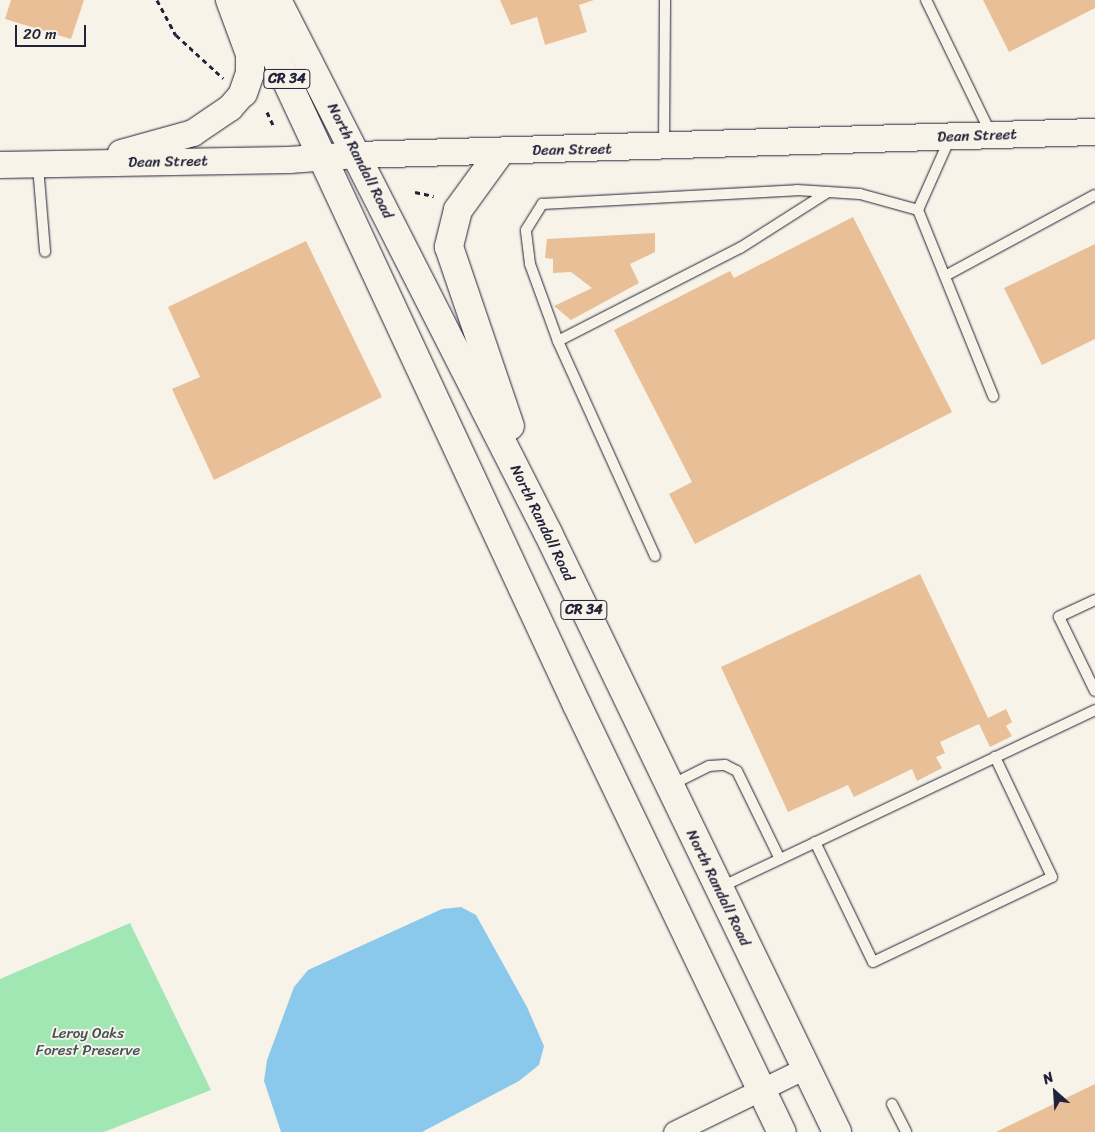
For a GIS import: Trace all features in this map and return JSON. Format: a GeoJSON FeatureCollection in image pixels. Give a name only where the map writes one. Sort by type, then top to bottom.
{"type":"FeatureCollection","features":[{"type":"Feature","properties":{"kind":"main road","name":"CR 34"},"geometry":{"type":"LineString","coordinates":[[230,0],[250,54],[250,73],[243,93]]}},
{"type":"Feature","properties":{"kind":"main road","name":"North Randall Road"},"geometry":{"type":"LineString","coordinates":[[249,0],[325,159],[577,705],[782,1132]]}},
{"type":"Feature","properties":{"kind":"main road","name":"North Randall Road"},"geometry":{"type":"LineString","coordinates":[[277,0],[548,533],[668,786],[837,1132]]}},
{"type":"Feature","properties":{"kind":"main road"},"geometry":{"type":"LineString","coordinates":[[500,152],[458,210],[449,247],[548,533]]}},
{"type":"Feature","properties":{"kind":"street","name":"Dean Street"},"geometry":{"type":"LineString","coordinates":[[44,165],[121,153],[193,133],[230,108],[243,93]]}},
{"type":"Feature","properties":{"kind":"street","name":"Dean Street"},"geometry":{"type":"LineString","coordinates":[[0,166],[325,159],[357,155],[664,147],[1095,132]]}},
{"type":"Feature","properties":{"kind":"street"},"geometry":{"type":"LineString","coordinates":[[674,1132],[805,1068]]}},
{"type":"Feature","properties":{"kind":"lane"},"geometry":{"type":"LineString","coordinates":[[664,147],[665,0]]}},
{"type":"Feature","properties":{"kind":"lane"},"geometry":{"type":"LineString","coordinates":[[926,0],[992,136]]}},
{"type":"Feature","properties":{"kind":"lane"},"geometry":{"type":"LineString","coordinates":[[951,137],[918,210],[993,396]]}},
{"type":"Feature","properties":{"kind":"lane"},"geometry":{"type":"LineString","coordinates":[[44,165],[44,252]]}},
{"type":"Feature","properties":{"kind":"lane"},"geometry":{"type":"LineString","coordinates":[[655,556],[558,342],[530,264],[526,230],[542,204],[797,190],[860,194],[918,210]]}},
{"type":"Feature","properties":{"kind":"lane"},"geometry":{"type":"LineString","coordinates":[[558,342],[740,248],[828,192]]}},
{"type":"Feature","properties":{"kind":"lane"},"geometry":{"type":"LineString","coordinates":[[945,276],[1095,195]]}},
{"type":"Feature","properties":{"kind":"lane"},"geometry":{"type":"LineString","coordinates":[[1095,600],[1059,616],[1095,691]]}},
{"type":"Feature","properties":{"kind":"lane"},"geometry":{"type":"LineString","coordinates":[[718,888],[1095,710]]}},
{"type":"Feature","properties":{"kind":"lane"},"geometry":{"type":"LineString","coordinates":[[815,842],[873,962],[1052,877],[996,757]]}},
{"type":"Feature","properties":{"kind":"lane"},"geometry":{"type":"LineString","coordinates":[[668,786],[709,766],[725,764],[737,771],[780,859]]}},
{"type":"Feature","properties":{"kind":"lane"},"geometry":{"type":"LineString","coordinates":[[892,1104],[906,1132]]}},
{"type":"Feature","properties":{"kind":"path"},"geometry":{"type":"LineString","coordinates":[[157,0],[176,35],[243,93]]}},
{"type":"Feature","properties":{"kind":"path"},"geometry":{"type":"LineString","coordinates":[[267,112],[273,126]]}},
{"type":"Feature","properties":{"kind":"path"},"geometry":{"type":"LineString","coordinates":[[415,192],[434,196]]}},
{"type":"Feature","properties":{"kind":"green space","name":"Leroy Oaks Forest Preserve"},"geometry":{"type":"Polygon","coordinates":[[[130,923],[211,1090],[104,1132],[0,1132],[0,979],[130,923]]]}},
{"type":"Feature","properties":{"kind":"water"},"geometry":{"type":"Polygon","coordinates":[[[461,907],[476,915],[527,1007],[544,1046],[539,1065],[519,1081],[422,1132],[281,1132],[264,1081],[267,1060],[294,987],[308,970],[442,909],[461,907]]]}},
{"type":"Feature","properties":{"kind":"building"},"geometry":{"type":"Polygon","coordinates":[[[11,0],[84,0],[71,39],[5,19],[11,0]]]}},
{"type":"Feature","properties":{"kind":"building"},"geometry":{"type":"Polygon","coordinates":[[[500,0],[594,0],[579,5],[587,32],[545,45],[537,17],[511,25],[500,0]]]}},
{"type":"Feature","properties":{"kind":"building"},"geometry":{"type":"Polygon","coordinates":[[[983,0],[1095,0],[1095,8],[1009,52],[983,0]]]}},
{"type":"Feature","properties":{"kind":"building"},"geometry":{"type":"Polygon","coordinates":[[[853,217],[952,412],[695,544],[669,494],[692,482],[614,330],[730,271],[734,278],[853,217]]]}},
{"type":"Feature","properties":{"kind":"building"},"geometry":{"type":"Polygon","coordinates":[[[655,233],[655,252],[630,264],[639,283],[571,320],[554,306],[592,288],[571,272],[553,273],[553,259],[545,258],[547,239],[655,233]]]}},
{"type":"Feature","properties":{"kind":"building"},"geometry":{"type":"Polygon","coordinates":[[[306,241],[382,397],[214,480],[172,389],[200,377],[168,307],[306,241]]]}},
{"type":"Feature","properties":{"kind":"building"},"geometry":{"type":"Polygon","coordinates":[[[1095,244],[1095,339],[1042,365],[1004,288],[1095,244]]]}},
{"type":"Feature","properties":{"kind":"building"},"geometry":{"type":"Polygon","coordinates":[[[920,574],[988,718],[1006,709],[1012,722],[1006,726],[1012,736],[990,747],[979,724],[940,742],[945,753],[936,757],[942,768],[917,781],[912,769],[854,797],[848,785],[788,812],[721,667],[920,574]]]}},
{"type":"Feature","properties":{"kind":"building"},"geometry":{"type":"Polygon","coordinates":[[[1095,1084],[1095,1132],[996,1132],[1095,1084]]]}}]}
